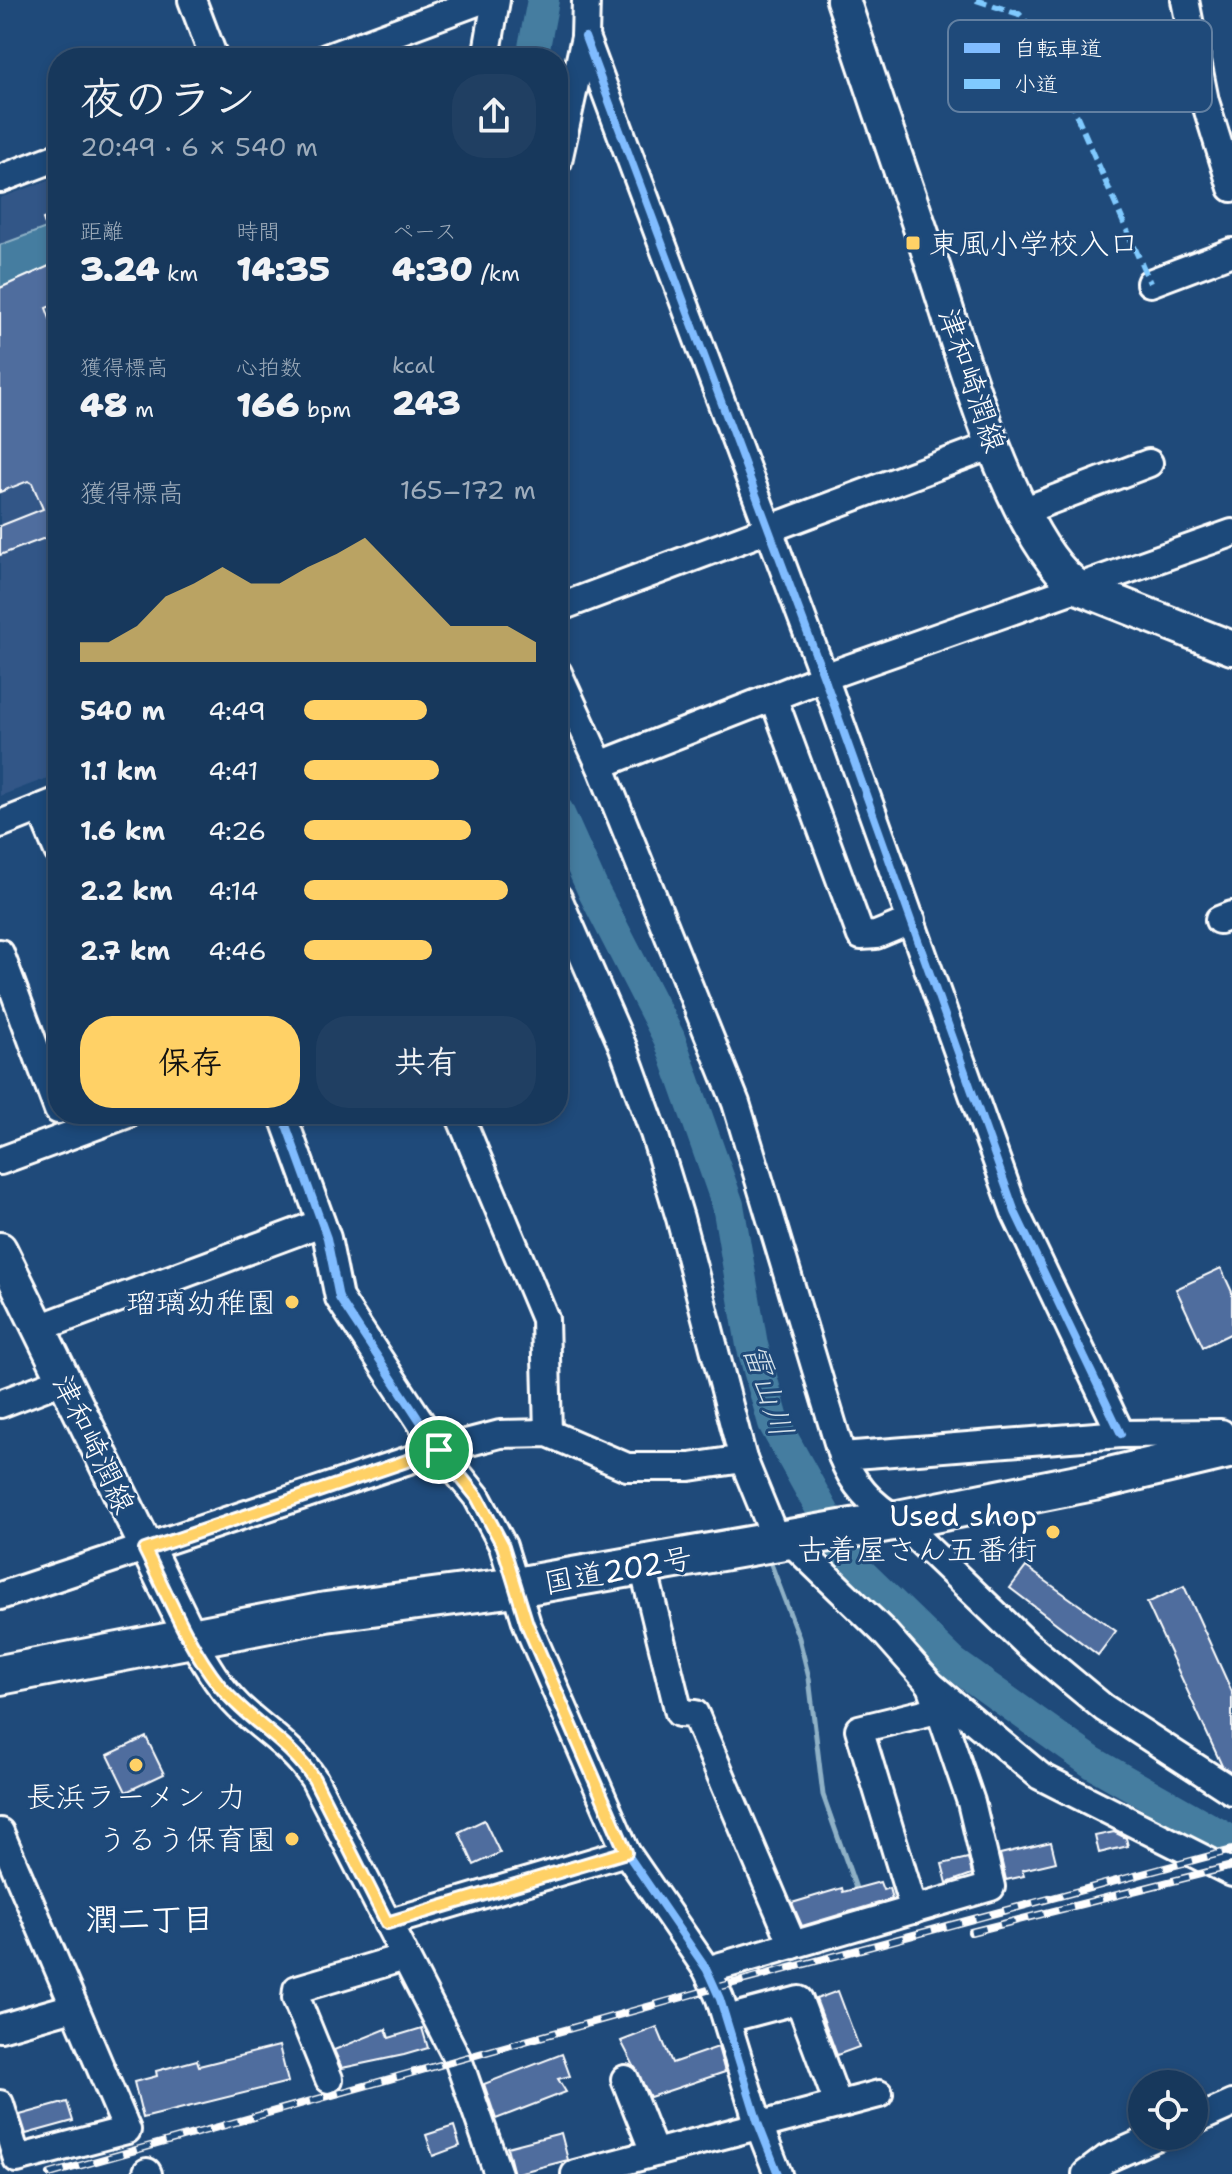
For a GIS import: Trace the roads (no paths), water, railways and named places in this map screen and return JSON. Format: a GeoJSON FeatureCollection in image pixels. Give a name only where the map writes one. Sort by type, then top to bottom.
{"type":"FeatureCollection","features":[{"type":"Feature","properties":{"kind":"highway","name":"国道202号"},"geometry":{"type":"LineString","coordinates":[[0,1675],[326,1612],[516,1587],[791,1540],[1093,1481],[1230,1449]]}},
{"type":"Feature","properties":{"kind":"main road","name":"津和崎潤線"},"geometry":{"type":"LineString","coordinates":[[843,0],[993,445],[1036,538],[1064,577],[1080,588],[1232,648]]}},
{"type":"Feature","properties":{"kind":"main road","name":"津和崎潤線"},"geometry":{"type":"LineString","coordinates":[[0,1249],[145,1550],[191,1638]]}},
{"type":"Feature","properties":{"kind":"street"},"geometry":{"type":"LineString","coordinates":[[192,0],[210,48]]}},
{"type":"Feature","properties":{"kind":"street"},"geometry":{"type":"LineString","coordinates":[[353,48],[482,0]]}},
{"type":"Feature","properties":{"kind":"street"},"geometry":{"type":"LineString","coordinates":[[488,48],[496,0]]}},
{"type":"Feature","properties":{"kind":"street"},"geometry":{"type":"LineString","coordinates":[[568,115],[585,37],[586,0]]}},
{"type":"Feature","properties":{"kind":"street"},"geometry":{"type":"LineString","coordinates":[[1185,0],[1189,20]]}},
{"type":"Feature","properties":{"kind":"street"},"geometry":{"type":"LineString","coordinates":[[585,37],[766,529],[824,677],[1015,1212],[1121,1434]]}},
{"type":"Feature","properties":{"kind":"street"},"geometry":{"type":"LineString","coordinates":[[1208,112],[1232,188]]}},
{"type":"Feature","properties":{"kind":"street"},"geometry":{"type":"LineString","coordinates":[[0,179],[48,161]]}},
{"type":"Feature","properties":{"kind":"street"},"geometry":{"type":"LineString","coordinates":[[1150,283],[1232,252]]}},
{"type":"Feature","properties":{"kind":"street"},"geometry":{"type":"LineString","coordinates":[[568,604],[993,445]]}},
{"type":"Feature","properties":{"kind":"street"},"geometry":{"type":"LineString","coordinates":[[1023,511],[1149,463]]}},
{"type":"Feature","properties":{"kind":"street"},"geometry":{"type":"LineString","coordinates":[[600,765],[824,677],[1232,533]]}},
{"type":"Feature","properties":{"kind":"street"},"geometry":{"type":"LineString","coordinates":[[568,695],[600,765],[736,1103],[850,1477],[876,1508],[898,1520],[1027,1644],[1104,1708],[1232,1791]]}},
{"type":"Feature","properties":{"kind":"street"},"geometry":{"type":"LineString","coordinates":[[773,697],[861,936],[876,935],[912,920]]}},
{"type":"Feature","properties":{"kind":"street"},"geometry":{"type":"LineString","coordinates":[[0,824],[48,805]]}},
{"type":"Feature","properties":{"kind":"street"},"geometry":{"type":"LineString","coordinates":[[569,952],[623,1047],[680,1218],[743,1459],[791,1540],[884,1632],[934,1698],[1040,1776],[1232,1873]]}},
{"type":"Feature","properties":{"kind":"street"},"geometry":{"type":"LineString","coordinates":[[0,953],[48,1082]]}},
{"type":"Feature","properties":{"kind":"street"},"geometry":{"type":"LineString","coordinates":[[0,1161],[55,1124]]}},
{"type":"Feature","properties":{"kind":"street"},"geometry":{"type":"LineString","coordinates":[[286,1124],[321,1223],[339,1298],[439,1450],[477,1497],[503,1546],[527,1624],[626,1852],[707,1970],[727,2019],[758,2123],[778,2174]]}},
{"type":"Feature","properties":{"kind":"street"},"geometry":{"type":"LineString","coordinates":[[463,1124],[545,1319],[548,1433]]}},
{"type":"Feature","properties":{"kind":"street"},"geometry":{"type":"LineString","coordinates":[[39,1328],[321,1223]]}},
{"type":"Feature","properties":{"kind":"street"},"geometry":{"type":"LineString","coordinates":[[0,1404],[63,1380]]}},
{"type":"Feature","properties":{"kind":"street"},"geometry":{"type":"LineString","coordinates":[[0,1596],[439,1450],[500,1434],[548,1433],[627,1467],[690,1467],[743,1459]]}},
{"type":"Feature","properties":{"kind":"street"},"geometry":{"type":"LineString","coordinates":[[842,1456],[1121,1434],[1221,1433],[1230,1449]]}},
{"type":"Feature","properties":{"kind":"street"},"geometry":{"type":"LineString","coordinates":[[643,1566],[679,1713],[695,1714],[793,1945]]}},
{"type":"Feature","properties":{"kind":"street"},"geometry":{"type":"LineString","coordinates":[[191,1638],[217,1683],[246,1714],[300,1758],[463,2070],[498,2174]]}},
{"type":"Feature","properties":{"kind":"street"},"geometry":{"type":"LineString","coordinates":[[707,1970],[991,1887],[971,1802],[934,1698]]}},
{"type":"Feature","properties":{"kind":"street"},"geometry":{"type":"LineString","coordinates":[[914,1910],[859,1729],[934,1698]]}},
{"type":"Feature","properties":{"kind":"street"},"geometry":{"type":"LineString","coordinates":[[0,1832],[127,2130],[17,2159],[0,2104]]}},
{"type":"Feature","properties":{"kind":"street"},"geometry":{"type":"LineString","coordinates":[[387,1923],[626,1852]]}},
{"type":"Feature","properties":{"kind":"street"},"geometry":{"type":"LineString","coordinates":[[329,2079],[296,1998],[297,1989],[405,1957]]}},
{"type":"Feature","properties":{"kind":"street"},"geometry":{"type":"LineString","coordinates":[[727,2019],[799,2000],[838,2104]]}},
{"type":"Feature","properties":{"kind":"street"},"geometry":{"type":"LineString","coordinates":[[0,2028],[73,2007]]}},
{"type":"Feature","properties":{"kind":"street"},"geometry":{"type":"LineString","coordinates":[[625,2079],[654,2152]]}},
{"type":"Feature","properties":{"kind":"street"},"geometry":{"type":"LineString","coordinates":[[575,2174],[758,2123],[879,2094]]}},
{"type":"Feature","properties":{"kind":"street"},"geometry":{"type":"LineString","coordinates":[[1208,2115],[1232,2104]]}},
{"type":"Feature","properties":{"kind":"street"},"geometry":{"type":"LineString","coordinates":[[1086,2174],[1106,2159],[1128,2149]]}},
{"type":"Feature","properties":{"kind":"waterway","name":"雷山川"},"geometry":{"type":"LineString","coordinates":[[534,48],[543,0]]}},
{"type":"Feature","properties":{"kind":"waterway","name":"雷山川"},"geometry":{"type":"LineString","coordinates":[[568,834],[669,1038],[728,1205],[752,1345],[774,1423],[853,1566],[953,1663],[1093,1763],[1232,1842]]}},
{"type":"Feature","properties":{"kind":"waterway"},"geometry":{"type":"LineString","coordinates":[[771,1564],[799,1638],[809,1678],[823,1795],[858,1894]]}},
{"type":"Feature","properties":{"kind":"railway"},"geometry":{"type":"LineString","coordinates":[[50,2174],[715,1988],[1232,1850]]}},
{"type":"Feature","properties":{"kind":"railway"},"geometry":{"type":"LineString","coordinates":[[971,1932],[1232,1866]]}},
{"type":"Feature","properties":{"kind":"place","name":"東風小学校入口"},"geometry":{"type":"Point","coordinates":[913,243]}},
{"type":"Feature","properties":{"kind":"place","name":"瑠璃幼稚園"},"geometry":{"type":"Point","coordinates":[292,1302]}},
{"type":"Feature","properties":{"kind":"place","name":"Used shop 古着屋さん五番街"},"geometry":{"type":"Point","coordinates":[1053,1532]}},
{"type":"Feature","properties":{"kind":"place","name":"長浜ラーメン 力"},"geometry":{"type":"Point","coordinates":[136,1765]}},
{"type":"Feature","properties":{"kind":"place","name":"うるう保育園"},"geometry":{"type":"Point","coordinates":[292,1839]}},
{"type":"Feature","properties":{"kind":"district","name":"潤二丁目"},"geometry":{"type":"Point","coordinates":[150,1918]}}]}
